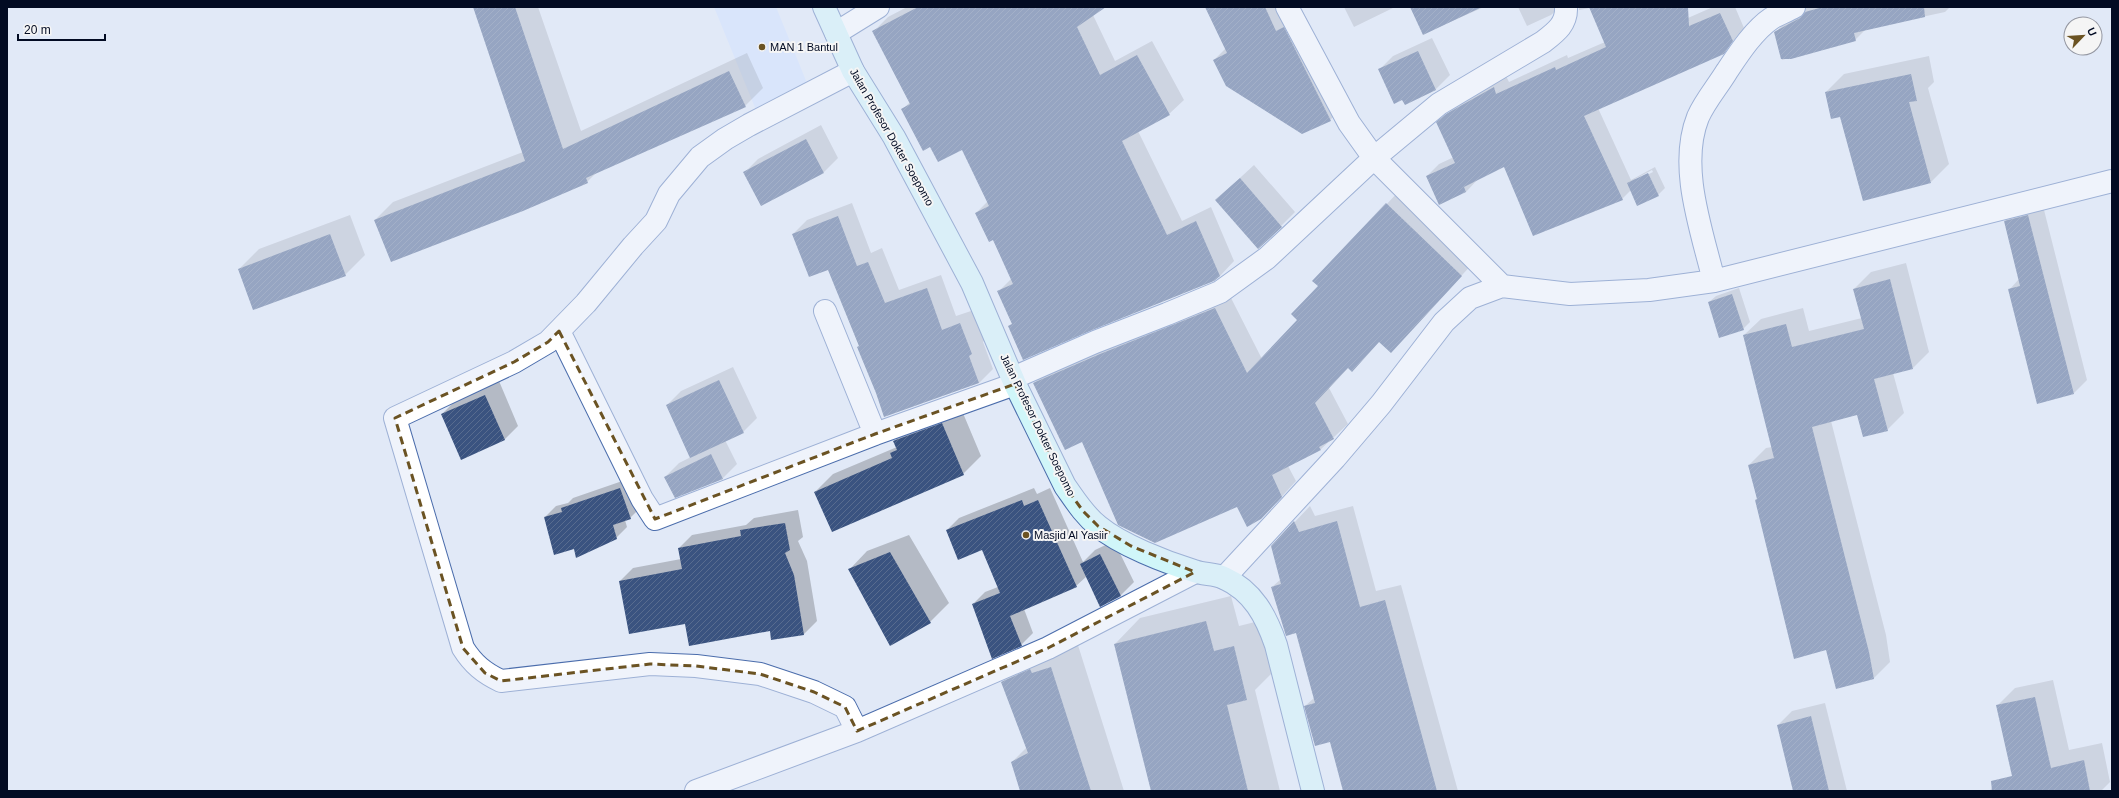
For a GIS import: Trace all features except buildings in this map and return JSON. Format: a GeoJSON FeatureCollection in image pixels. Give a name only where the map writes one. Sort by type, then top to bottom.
{"type":"FeatureCollection","features":[{"type":"Feature","properties":{"kind":"main road","name":"Jalan Profesor Dokter Soepomo"},"geometry":{"type":"LineString","coordinates":[[824,7],[852,71],[894,137],[933,207],[972,283],[1014,381],[1065,486],[1083,511],[1098,526],[1131,546],[1195,572],[1209,573],[1224,578],[1253,599],[1269,623],[1286,682],[1313,791]]}},
{"type":"Feature","properties":{"kind":"street"},"geometry":{"type":"LineString","coordinates":[[836,33],[878,7]]}},
{"type":"Feature","properties":{"kind":"street"},"geometry":{"type":"LineString","coordinates":[[1287,7],[1348,122],[1374,158],[1502,286]]}},
{"type":"Feature","properties":{"kind":"street"},"geometry":{"type":"LineString","coordinates":[[559,331],[642,499],[655,519],[1014,381],[1094,342],[1220,292],[1267,258],[1374,158],[1439,104],[1543,42],[1560,28],[1564,22],[1566,7]]}},
{"type":"Feature","properties":{"kind":"street"},"geometry":{"type":"LineString","coordinates":[[1714,281],[1691,186],[1690,166],[1693,132],[1698,117],[1730,68],[1759,29],[1772,18],[1794,7]]}},
{"type":"Feature","properties":{"kind":"street"},"geometry":{"type":"LineString","coordinates":[[852,71],[743,129],[700,157],[669,194],[656,221],[633,246],[586,303],[548,342],[514,362],[395,418],[463,648],[470,660],[485,673],[502,681],[650,664],[696,666],[760,674],[814,692],[845,707],[857,731]]}},
{"type":"Feature","properties":{"kind":"street"},"geometry":{"type":"LineString","coordinates":[[1224,578],[1335,458],[1381,404],[1444,322],[1470,298],[1502,286],[1570,294],[1648,290],[1714,281],[2112,181]]}},
{"type":"Feature","properties":{"kind":"street"},"geometry":{"type":"LineString","coordinates":[[825,311],[875,434]]}},
{"type":"Feature","properties":{"kind":"street"},"geometry":{"type":"LineString","coordinates":[[696,791],[857,731],[1048,648],[1195,572]]}},
{"type":"Feature","properties":{"kind":"highlighted area"},"geometry":{"type":"Polygon","coordinates":[[[559,331],[655,519],[875,434],[1015,384],[1065,486],[1083,511],[1098,526],[1131,546],[1195,572],[1048,648],[857,731],[845,707],[814,692],[760,674],[696,666],[650,664],[501,681],[485,673],[463,648],[395,418],[514,362],[548,342],[559,331]]]}},
{"type":"Feature","properties":{"kind":"shaded area","name":"MAN 1 Bantul"},"geometry":{"type":"Polygon","coordinates":[[[714,7],[776,7],[809,88],[756,110],[714,7]]]}},
{"type":"Feature","properties":{"kind":"place","name":"MAN 1 Bantul"},"geometry":{"type":"Point","coordinates":[762,47]}},
{"type":"Feature","properties":{"kind":"place","name":"Masjid Al Yasiir"},"geometry":{"type":"Point","coordinates":[1026,535]}}]}
